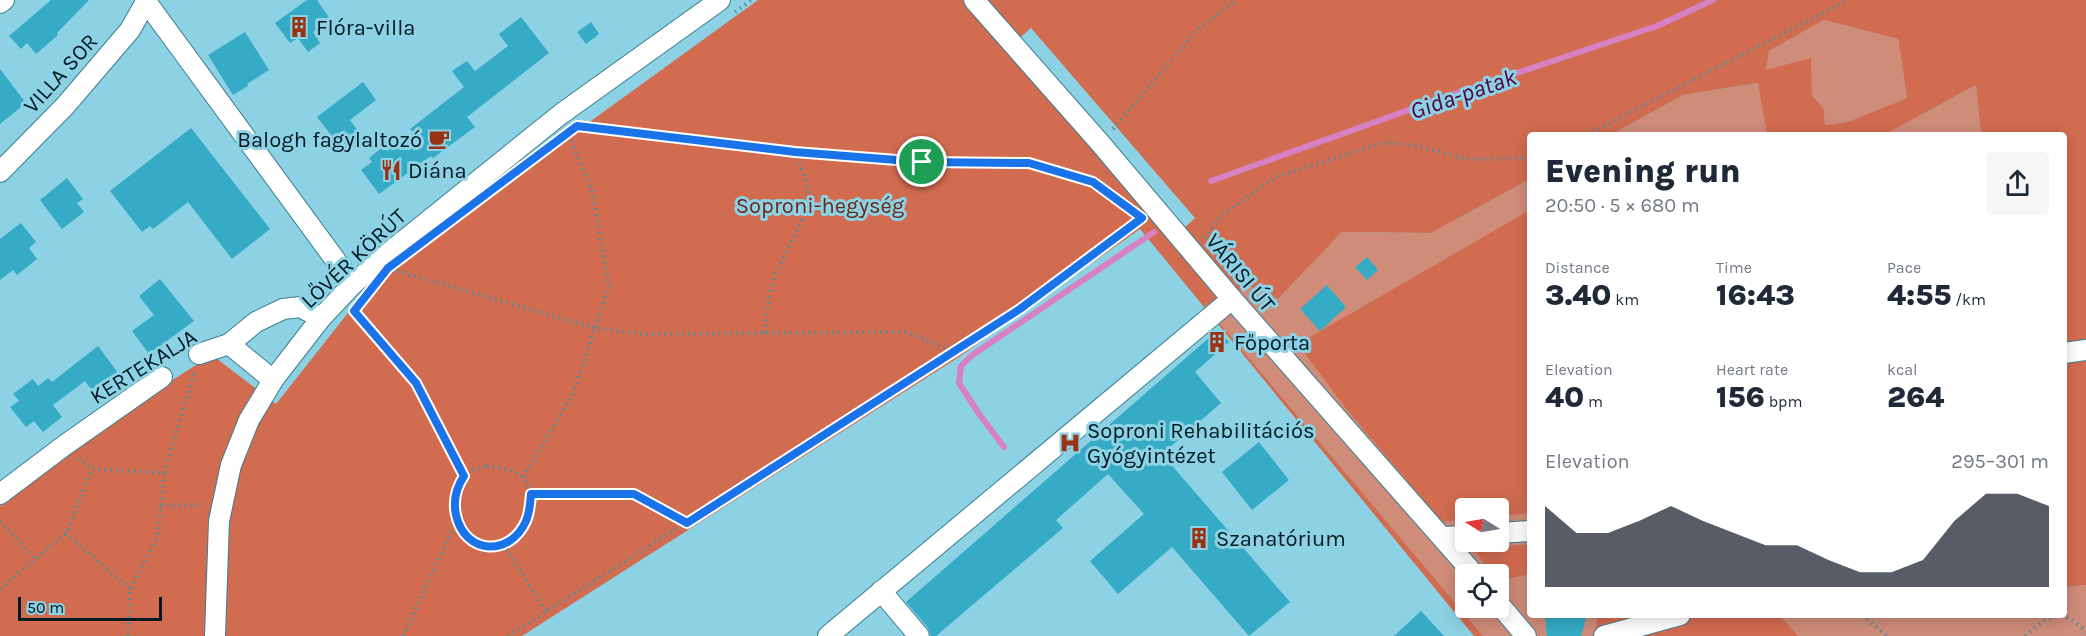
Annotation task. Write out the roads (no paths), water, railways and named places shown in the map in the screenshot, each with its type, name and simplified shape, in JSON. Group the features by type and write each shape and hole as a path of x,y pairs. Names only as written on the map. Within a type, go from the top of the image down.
{"street":[{"path":"0,3 4,0"},
{"path":"146,0 353,284"},
{"name":"VILLA SOR","path":"0,172 73,98 130,30 146,0"},
{"name":"VÁRISI ÚT","path":"974,0 1101,144 1232,299 1465,564"},
{"name":"LŐVÉR KÖRÚT","path":"215,636 219,521 231,465 249,420 273,380 321,318 353,284 392,249 569,124 725,8"},
{"path":"828,636 1232,299"},
{"name":"KERTEKALJA","path":"200,354 229,344 256,322 283,309 300,307 321,318"},
{"path":"229,344 273,380"},
{"path":"2067,353 2086,350"},
{"name":"KERTEKALJA","path":"0,494 162,377"},
{"path":"1509,532 1527,531"},
{"path":"1442,537 1455,536"},
{"path":"881,591 919,636"},
{"path":"1509,615 1526,636"},
{"path":"1507,618 1515,636"},
{"path":"1603,636 1614,618"},
{"path":"1603,636 1669,618"}],"waterway":[{"name":"Gida-patak","path":"1211,181 1442,98 1657,26 1713,0"},
{"name":"Gida-patak","path":"1004,447 959,383 961,366 971,356 1154,232"}],"place":[{"name":"Flóra-villa","path":"299,27"},
{"name":"Balogh fagylaltozó","path":"439,139"},
{"name":"Diána","path":"391,170"},
{"name":"Főporta","path":"1217,342"},
{"name":"Soproni Rehabilitációs Gyógyintézet","path":"1070,443"},
{"name":"Szanatórium","path":"1199,538"}],"park label":[{"name":"Soproni-hegység","path":"820,205"}]}
